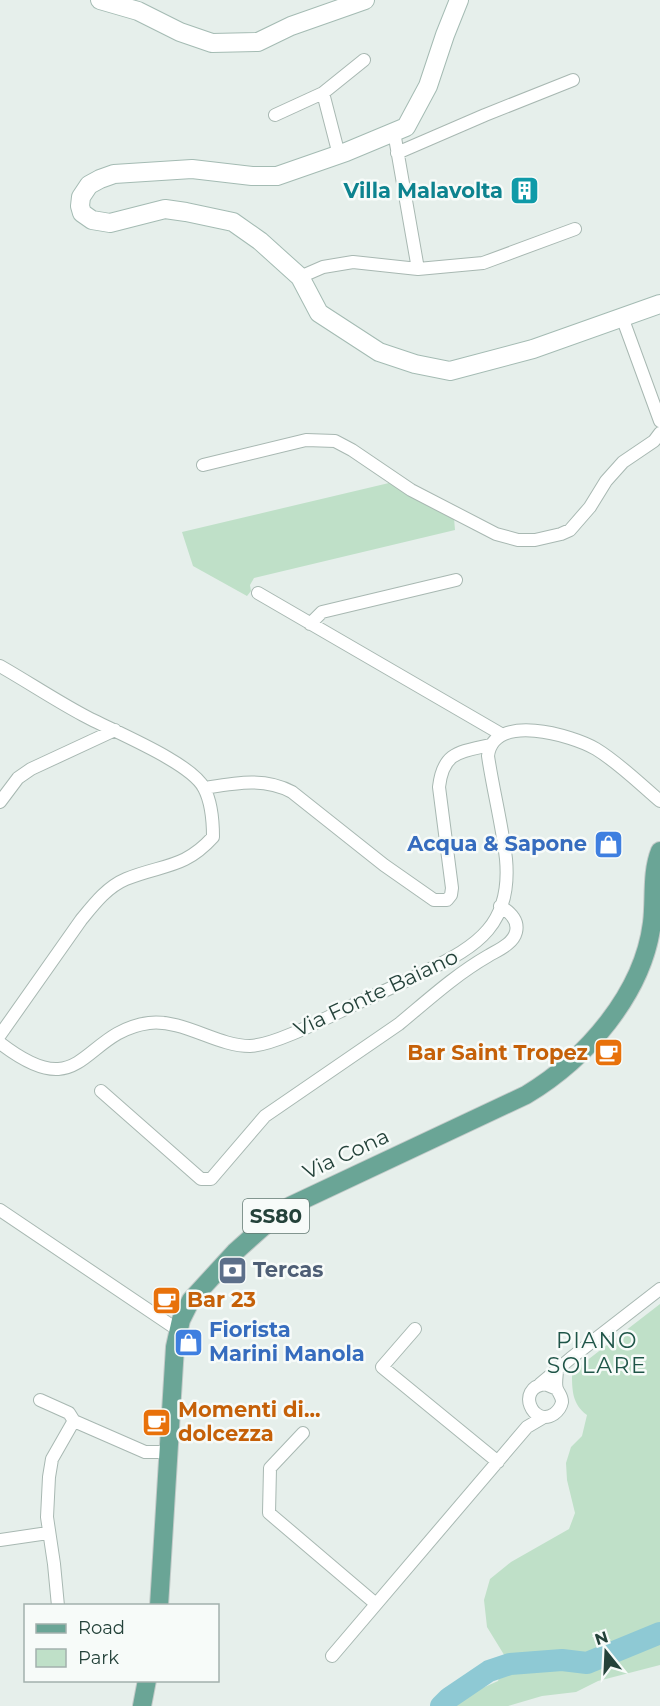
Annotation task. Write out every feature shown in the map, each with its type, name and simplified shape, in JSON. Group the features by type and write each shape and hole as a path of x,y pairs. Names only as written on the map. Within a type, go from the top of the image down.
{"main road":[{"path":"100,0 138,11 180,32 213,43 258,42 291,26 365,0"},
{"path":"459,0 428,86 406,127 339,155 277,176 252,176 192,169 114,174 89,186 81,196 82,213 92,220 110,223 165,209 233,222 260,241 300,277 319,313 379,352 415,364 450,371 533,349 660,304"},
{"name":"Via Cona","path":"630,987 648,948 660,851"},
{"name":"Via Cona","path":"159,1604 175,1347 178,1330 191,1300 235,1252 280,1212 330,1186 484,1116 543,1084 576,1057 599,1031 630,987 660,953"},
{"path":"142,1706 147,1682"}],"street":[{"path":"275,115 323,93 364,60"},
{"path":"397,153 573,80"},
{"path":"323,93 339,155"},
{"path":"394,132 418,269"},
{"path":"300,277 323,267 353,262 418,269 483,263 574,229"},
{"path":"622,317 660,422"},
{"path":"203,465 306,440 335,441 411,490 496,534 518,540 535,540 570,530 590,507 622,462 654,441 660,433"},
{"path":"310,624 322,612 456,580"},
{"path":"258,592 501,734"},
{"path":"0,666 83,716 115,730 182,767 205,788 213,817 213,837 200,851 187,860 125,880 96,902 0,1035"},
{"path":"0,802 18,778 31,769 115,730"},
{"path":"205,788 264,782 279,784 384,865 434,900 441,901 447,900 452,888 439,787 441,772 444,764 453,756 490,745 501,734 532,730 580,741 598,750 660,801"},
{"name":"Via Fonte Baiano","path":"0,1043 30,1064 60,1069 82,1061 124,1030 151,1023 184,1029 237,1045 263,1044 456,957 483,938 494,922 506,878 506,860 488,756 490,745"},
{"path":"101,1091 201,1179 211,1179 265,1116 399,1024 416,1007 463,971 508,944 516,930 516,923 509,912 500,906"},
{"path":"0,1210 178,1330"},
{"path":"538,1414 529,1401 529,1395 535,1387 660,1289"},
{"path":"415,1329 382,1367 498,1462"},
{"path":"557,1370 557,1389"},
{"path":"332,1656 538,1414 553,1414 560,1407 562,1398 557,1389 549,1384 540,1384"},
{"path":"40,1400 69,1413 74,1421 145,1452 169,1452"},
{"path":"58,1604 47,1517 51,1465 74,1421"},
{"path":"303,1433 270,1468 269,1513 376,1604"},
{"path":"0,1531 17,1538"},
{"path":"0,1540 48,1533"}],"green space":[{"path":"389,483 454,518 455,530 254,578 250,585 251,591 247,596 193,566 182,532"},
{"path":"660,1304 660,1665 598,1681 576,1692 542,1696 508,1706 456,1706 469,1694 498,1681 506,1658 487,1627 484,1600 490,1579 511,1562 569,1529 575,1513 567,1480 566,1463 571,1447 582,1436 587,1415 576,1401 572,1372"}],"waterway":[{"path":"441,1706 489,1671 510,1664 562,1660 587,1663 660,1633"}],"place":[{"name":"Villa Malavolta","path":"524,191"},
{"name":"Acqua & Sapone","path":"608,844"},
{"name":"Bar Saint Tropez","path":"609,1053"},
{"name":"Tercas","path":"232,1270"},
{"name":"Bar 23","path":"166,1300"},
{"name":"Fiorista Marini Manola","path":"188,1342"},
{"name":"Momenti di... dolcezza","path":"157,1422"}],"district":[{"name":"PIANO SOLARE","path":"597,1352"}]}
